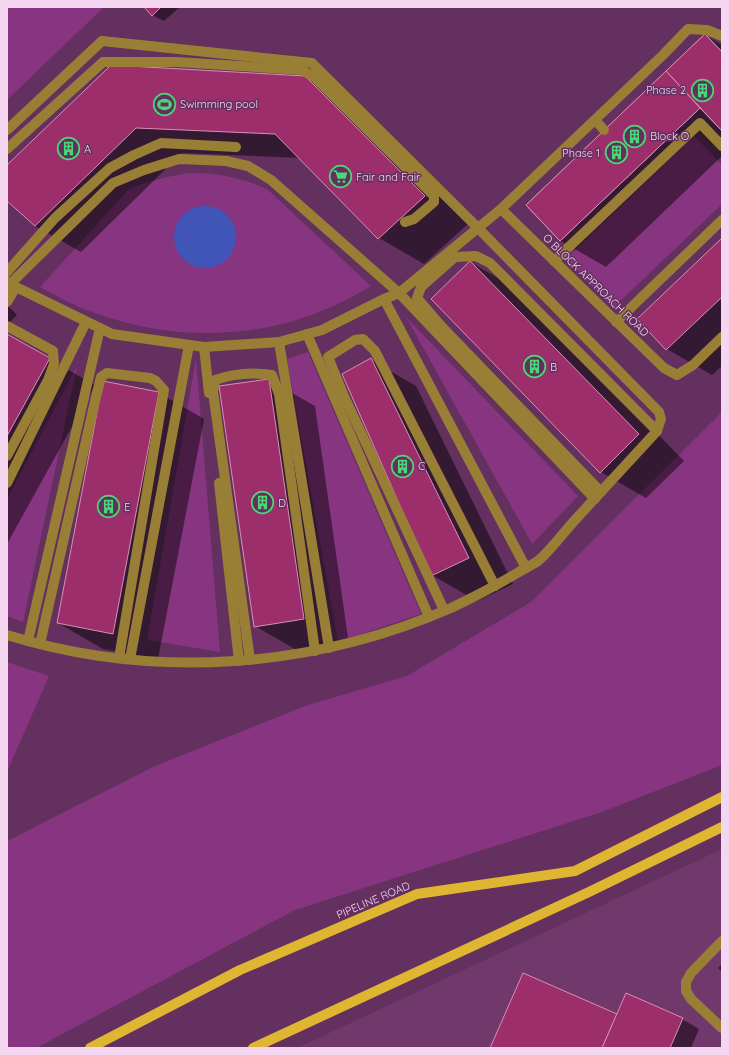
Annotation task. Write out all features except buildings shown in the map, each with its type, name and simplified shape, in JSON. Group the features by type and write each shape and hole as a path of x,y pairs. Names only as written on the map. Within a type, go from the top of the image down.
{"main road":[{"name":"PIPELINE ROAD","path":"90,1048 240,970 417,894 575,871 722,797"},
{"path":"253,1048 589,892 722,827"}],"street":[{"path":"10,284 112,334 204,347 279,342 322,330 399,293 501,209 688,29 707,30 722,36"},
{"path":"7,130 102,41 312,63 478,228 659,412 661,419 657,431 538,560 495,586 429,617 390,631 314,651 250,660 189,663 119,658 67,650 28,641 7,634"},
{"path":"7,149 103,62 177,62 301,70 313,76 434,196 434,202 414,219 405,222"},
{"path":"595,120 604,130"},
{"path":"554,261 700,123 722,146"},
{"path":"7,272 55,218 110,168 161,143 236,146"},
{"path":"7,302 10,284 113,183 144,170 179,159 226,161 248,166 271,180 399,293 598,495"},
{"name":"O BLOCK APPROACH ROAD","path":"501,209 664,368 677,375 693,365 722,337"},
{"path":"616,322 722,220"},
{"path":"598,495 442,327 417,298 421,286 455,257 476,256 490,263 657,431"},
{"path":"384,299 526,568"},
{"path":"7,483 86,322"},
{"path":"7,326 53,351 54,364 48,380 7,456"},
{"path":"28,641 100,328"},
{"path":"307,334 429,617"},
{"path":"444,610 346,401 328,357 355,340 363,339 375,351 495,586"},
{"path":"279,342 329,648"},
{"path":"130,659 189,345"},
{"path":"204,347 239,661"},
{"path":"40,644 94,401 101,377 106,372 150,378 156,381 164,390 119,658"},
{"path":"250,660 213,392 215,380 222,378 258,373 272,375 279,394 314,651"},
{"path":"722,941 691,973 686,982 686,991 691,999 722,1028"}],"shaded area":[{"path":"7,7 104,7 7,100"},
{"path":"694,136 722,165 722,204 613,308 566,259"},
{"path":"189,173 229,176 267,189 371,286 352,297 319,312 292,321 263,328 235,332 206,333 176,332 119,321 79,307 40,287 129,189 159,179"},
{"path":"406,317 578,496 532,544"},
{"path":"308,352 421,614 338,642 287,359"},
{"path":"196,359 220,652 147,640"},
{"path":"77,366 23,622 7,616 7,499"},
{"path":"722,412 722,765 602,812 295,910 36,1048 7,1048 7,841 155,766 308,705 407,676 531,602"},
{"path":"7,662 49,676 7,772"},
{"path":"722,849 722,1048 297,1048"}],"water":[{"path":"205,206 217,209 227,215 233,225 236,237 233,249 227,259 217,265 205,268 193,265 183,259 177,249 174,237 177,225 183,215 193,209"}],"place":[{"name":"Phase 2","path":"702,90"},
{"name":"Swimming pool","path":"164,104"},
{"name":"Block O","path":"635,136"},
{"name":"A","path":"69,149"},
{"name":"Phase 1","path":"616,153"},
{"name":"Fair and Fair","path":"341,177"},
{"name":"B","path":"535,367"},
{"name":"C","path":"403,466"},
{"name":"D","path":"262,503"},
{"name":"E","path":"108,507"}]}
